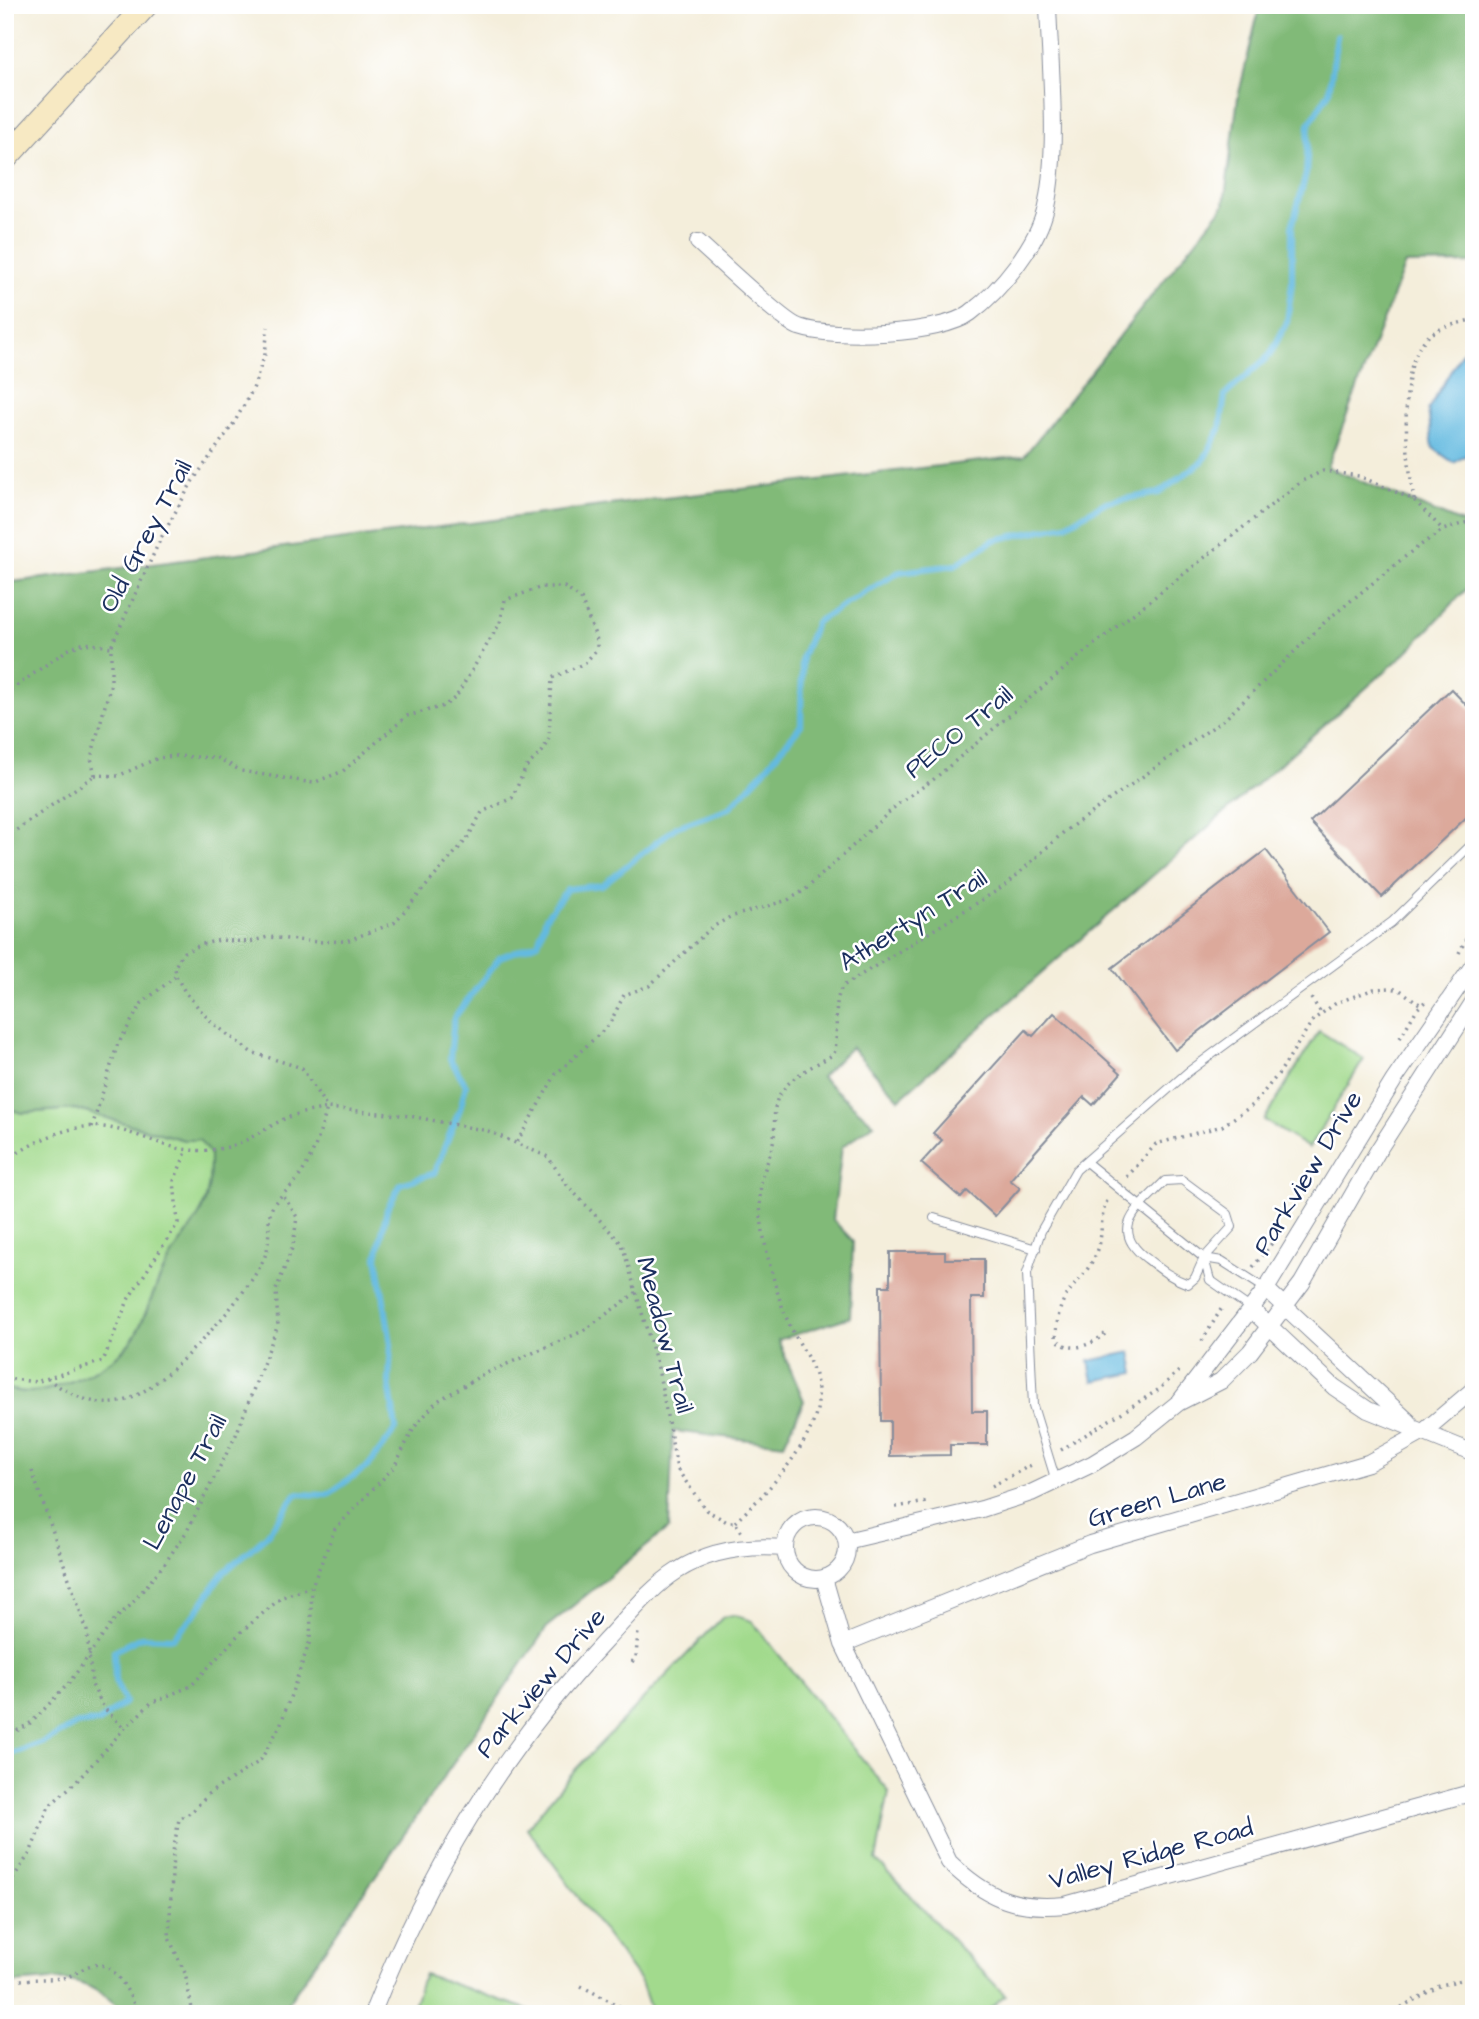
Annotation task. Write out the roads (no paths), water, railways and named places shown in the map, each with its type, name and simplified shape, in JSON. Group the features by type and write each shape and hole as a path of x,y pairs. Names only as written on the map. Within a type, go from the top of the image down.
{"main road":[{"path":"5,159 146,5"}],"street":[{"path":"698,242 797,327 841,333 906,333 969,314 1019,264 1046,208 1052,129 1048,5"},
{"name":"Parkview Drive","path":"1178,1403 1266,1289 1394,1080 1474,964"},
{"name":"Parkview Drive","path":"846,1541 982,1509 1056,1481 1092,1464 1136,1437 1178,1403 1221,1381 1250,1352 1324,1248 1414,1090 1474,1001"},
{"path":"1266,1289 1422,1433"},
{"path":"1250,1308 1334,1387 1367,1410 1474,1453"},
{"name":"Green Lane","path":"843,1644 1090,1544 1353,1468 1390,1452 1422,1433 1474,1389"},
{"path":"810,1517 830,1520 838,1526 846,1541 845,1558 840,1567 824,1578 800,1574 786,1557 785,1548 791,1529 810,1517"},
{"name":"Parkview Drive","path":"372,2014 415,1916 485,1790 528,1729 599,1648 659,1586 687,1566 744,1548 785,1548"},
{"name":"Valley Ridge Road","path":"824,1578 843,1644 949,1862 981,1890 1024,1905 1042,1907 1076,1902 1474,1792"}],"lane":[{"path":"1056,1481 1033,1406 1027,1273 1041,1231 1076,1170 1188,1072 1392,922 1474,842"},
{"path":"1086,1162 1139,1208 1204,1258 1222,1261 1266,1289"},
{"path":"1182,1180 1228,1214 1232,1227 1204,1258 1195,1278 1188,1283 1174,1279 1131,1247 1126,1232 1139,1208 1165,1181 1182,1180"},
{"path":"934,1218 1036,1249"},
{"path":"1204,1258 1210,1280 1250,1308"}],"water":[{"path":"1474,347 1474,450 1454,463 1433,448 1428,410 1462,352"},
{"path":"1131,1352 1135,1373 1093,1381 1089,1361"}],"waterway":[{"path":"5,1756 45,1742 77,1724 99,1722 125,1702 115,1681 114,1651 141,1637 173,1638 196,1613 222,1574 267,1535 296,1494 327,1495 368,1466 396,1429 389,1382 391,1344 377,1257 387,1209 401,1184 434,1173 460,1109 466,1085 450,1059 454,1018 500,957 538,943 546,917 567,889 602,885 676,827 729,808 801,725 802,657 816,622 899,572 955,565 994,540 1066,525 1106,502 1159,493 1203,461 1220,429 1225,395 1270,355 1287,322 1292,283 1292,227 1306,174 1309,124 1329,92 1337,36"}]}
